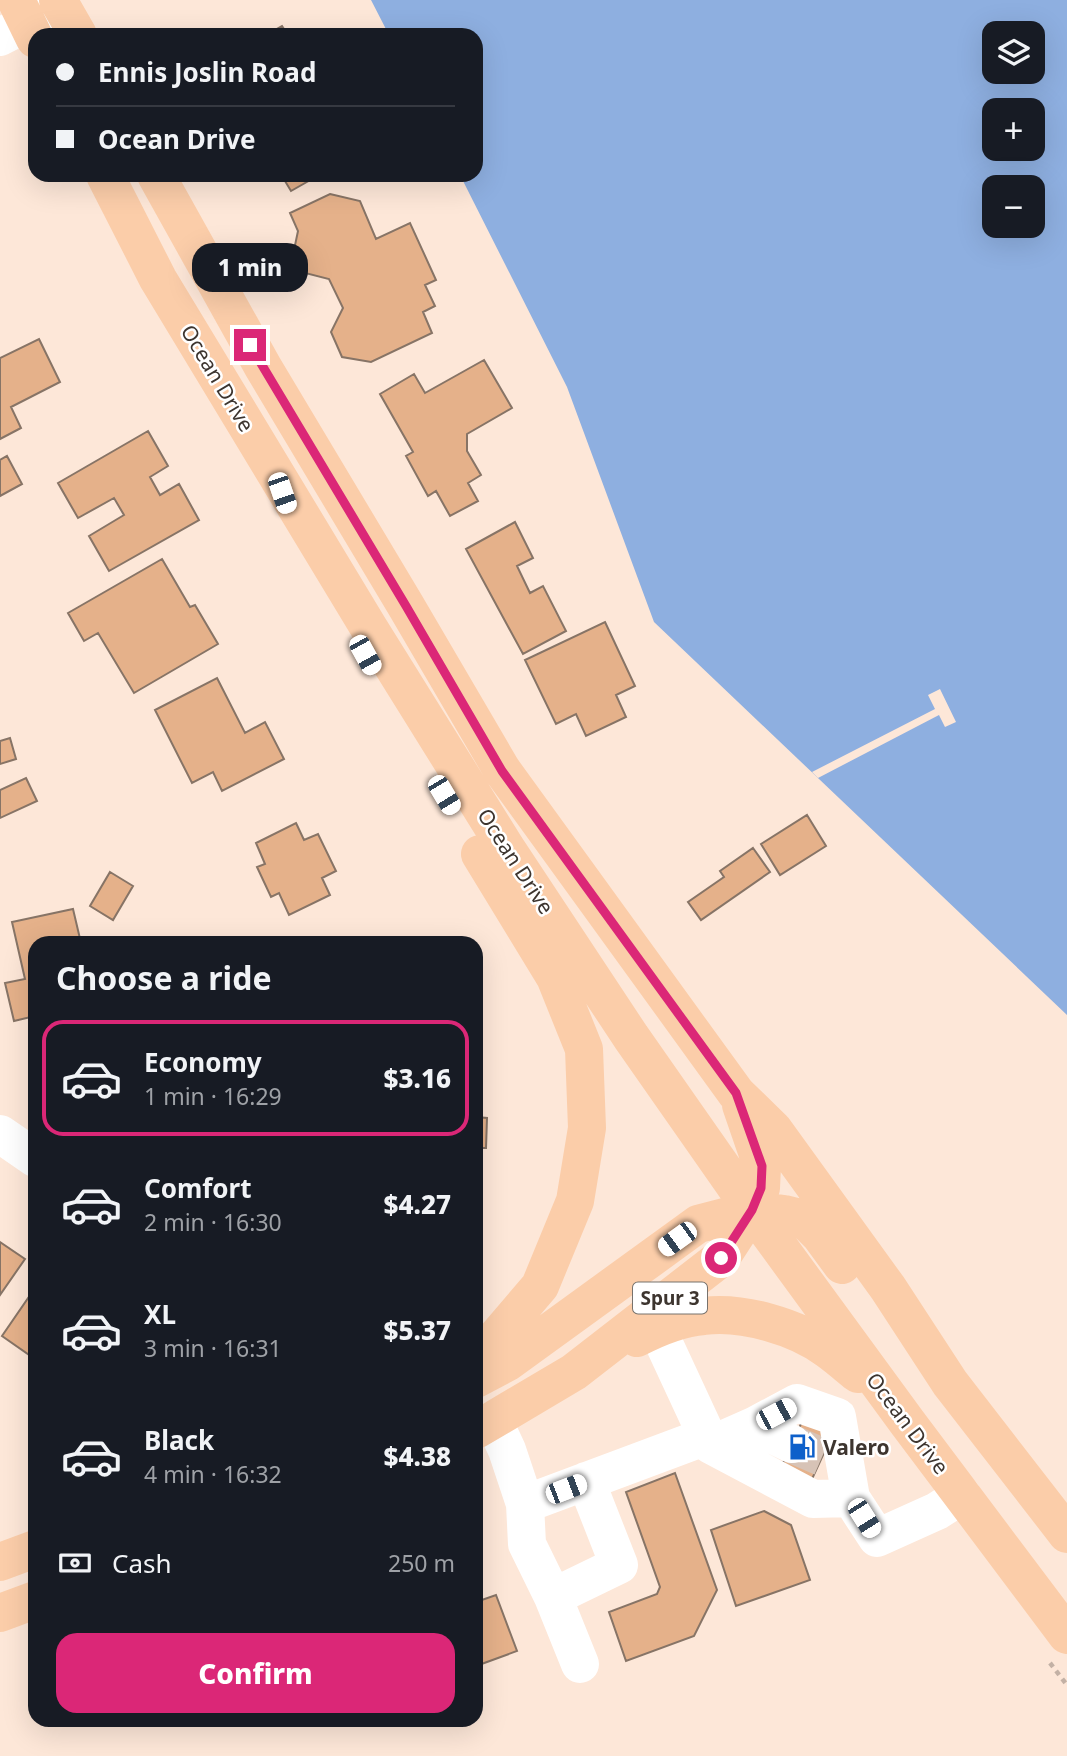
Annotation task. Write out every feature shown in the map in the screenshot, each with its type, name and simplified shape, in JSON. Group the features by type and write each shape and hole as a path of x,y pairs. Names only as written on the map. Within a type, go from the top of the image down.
{"main road":[{"name":"Ocean Drive","path":"109,182 158,279 506,848 631,1037 752,1210 1067,1634"},
{"name":"Ocean Drive","path":"160,182 262,367 502,771 736,1093 773,1129 888,1288 950,1383 1067,1534"},
{"path":"158,279 201,257"},
{"path":"225,390 262,367"},
{"path":"276,474 295,530 430,772 555,977 584,1049 587,1128 575,1201 540,1286 483,1353"},
{"path":"369,628 406,606"},
{"name":"Ocean Drive","path":"736,1093 762,1166 761,1188 752,1210"},
{"name":"Ocean Drive","path":"752,1210 804,1219 871,1302 950,1383"},
{"name":"Spur 3","path":"484,1425 574,1372 721,1258 752,1210"},
{"name":"Spur 3","path":"483,1375 508,1362 698,1224 752,1210"},
{"path":"574,1372 669,1323 706,1315 734,1316 792,1330 827,1349 859,1375 907,1422"},
{"path":"985,1526 1032,1490"},
{"path":"0,1562 28,1552"},
{"path":"0,1613 28,1603"}],"street":[{"path":"19,25 66,13"},
{"path":"0,1134 28,1153"},
{"path":"525,1504 586,1481 709,1440 754,1426 797,1403 837,1417 828,1466 813,1499 709,1440 658,1328"},
{"path":"484,1425 507,1450 525,1504 527,1544 553,1597 580,1664"},
{"path":"754,1426 828,1466 877,1538 937,1511 962,1495"},
{"path":"553,1597 619,1565 586,1481"}],"water":[{"path":"371,0 1067,0 1067,1015 654,622 567,387 464,182 483,182 483,28 385,28"}],"pier":[{"path":"940,689 956,722 945,727 939,715 818,778 812,772 935,709 928,695"}],"building":[{"path":"286,182 307,182 291,191"},
{"path":"330,194 360,201 376,239 410,223 436,280 425,285 435,306 423,312 432,333 371,362 342,357 331,332 343,308 329,279 305,273 294,250 298,231 290,213"},
{"path":"39,339 60,382 11,407 21,428 0,439 0,358"},
{"path":"484,360 512,408 467,434 467,451 481,475 468,483 478,501 450,516 436,491 428,496 406,456 413,452 380,394 414,374 425,393"},
{"path":"148,431 168,466 150,477 160,495 179,484 199,520 109,571 89,536 124,515 114,498 78,518 58,483"},
{"path":"7,456 22,484 0,496 0,460"},
{"path":"515,522 533,558 517,566 530,593 543,586 566,631 523,654 466,549"},
{"path":"162,559 190,607 195,605 218,644 134,693 98,633 84,641 68,613"},
{"path":"605,622 635,686 616,695 626,717 586,736 576,714 556,724 525,660"},
{"path":"217,678 245,733 265,722 284,759 222,791 213,772 192,783 155,710"},
{"path":"10,738 16,759 0,764 0,741"},
{"path":"26,778 37,801 0,818 0,790"},
{"path":"807,815 826,846 780,875 761,844"},
{"path":"296,823 304,840 318,834 336,871 322,878 330,895 289,915 279,893 271,897 257,867 265,864 256,843"},
{"path":"753,848 770,872 701,920 688,902 724,877 720,871"},
{"path":"110,872 133,886 113,920 90,906"},
{"path":"73,909 79,936 28,936 28,1018 14,1021 5,983 25,979 12,922"},
{"path":"483,1118 487,1118 486,1148 483,1148"},
{"path":"0,1242 25,1259 0,1295"},
{"path":"28,1298 28,1354 2,1336"},
{"path":"805,1415 835,1429 807,1490 777,1476"},
{"path":"675,1473 717,1590 694,1636 626,1661 609,1612 657,1594 660,1587 626,1492"},
{"path":"764,1511 791,1525 810,1580 736,1606 711,1530"},
{"path":"496,1595 517,1651 483,1663 483,1600"}],"tunnel":[{"path":"792,1444 822,1457"}],"place":[{"name":"Valero","path":"802,1447"}],"route":[{"path":"250,345 502,771 736,1093 762,1166 761,1188 752,1210 721,1258"}]}
